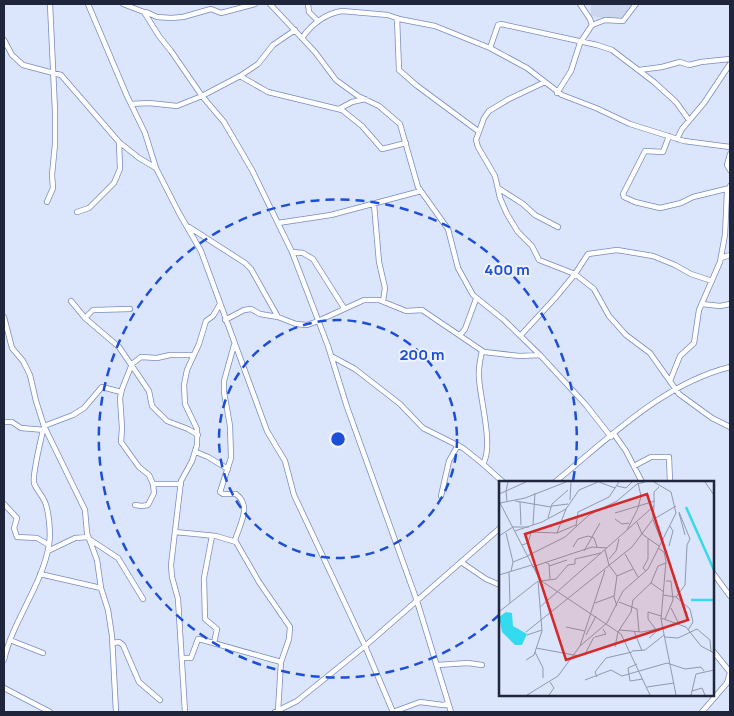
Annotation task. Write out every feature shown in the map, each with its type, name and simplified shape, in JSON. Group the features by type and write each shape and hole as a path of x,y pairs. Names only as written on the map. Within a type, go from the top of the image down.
{"street":[{"path":"47,202 54,184 52,175 55,136 50,4"},
{"path":"88,4 145,133 156,168 178,213 201,250 234,345 267,431 285,461 293,491 305,516 306,523 331,571 393,712 420,702 448,704"},
{"path":"123,4 142,8 157,17 171,18 211,10 222,14 254,4"},
{"path":"270,4 315,52 336,80 354,94 380,106 398,121 401,125 421,191 448,229 459,272 476,299 504,320 540,355 612,436 634,466 642,481"},
{"path":"308,4 309,12 318,21"},
{"path":"580,4 592,25"},
{"path":"557,93 571,71 581,42 592,25 608,20 623,21 636,4"},
{"path":"142,8 159,36 202,96 224,122 252,170 292,252 331,356 347,408 417,601 451,712"},
{"path":"302,38 318,21 342,11 388,15 435,26 490,48 521,64 557,93 630,124 677,139 730,147"},
{"path":"397,18 398,68 416,85 478,131"},
{"path":"490,48 498,25 501,24 604,46 639,70 676,102 689,120"},
{"path":"131,104 149,103 176,106 202,96 258,64 273,45 295,30"},
{"path":"4,40 12,55 23,65 62,75 119,142 139,158 156,168"},
{"path":"639,70 680,62 689,65 730,59"},
{"path":"677,139 730,64"},
{"path":"240,76 268,92 345,111 358,122 382,149 406,142"},
{"path":"545,82 508,99 489,111 478,131 476,140 478,147 495,176 500,198 507,214 518,232 532,246 539,260 575,274 594,290 609,316 626,335 650,353 679,394 712,418 730,427"},
{"path":"339,109 352,102 365,99"},
{"path":"669,136 663,152 645,150 624,197 635,202 660,208 681,204 694,197 730,188 721,258 702,304 697,320 694,343 680,356 670,381"},
{"path":"77,212 89,208 114,183 120,169 119,142"},
{"path":"730,154 727,165 730,170"},
{"path":"498,188 523,204 535,215 558,227"},
{"path":"278,223 332,215 421,191"},
{"path":"374,204 380,262 385,288 383,301"},
{"path":"187,226 245,263 251,269 278,317"},
{"path":"521,335 575,274 588,254 622,250 653,256 691,274 712,281"},
{"path":"292,252 302,253 313,259 344,308"},
{"path":"721,258 730,255"},
{"path":"460,335 465,329 476,299"},
{"path":"213,316 225,318 247,309 301,325 318,321 364,300 383,301 406,311 422,310 482,351 496,354 540,355"},
{"path":"71,302 85,318 119,347 149,391 152,406 167,421 198,435"},
{"path":"185,712 178,599 171,572 181,484 183,476 196,452 198,435 185,404 184,385 187,370 206,321 213,316 220,304"},
{"path":"702,304 717,306 730,304"},
{"path":"85,318 93,310 130,309"},
{"path":"4,317 12,348 27,367 39,414 45,429 83,505 89,538 97,560 101,588 108,610 113,643 116,712"},
{"path":"234,345 224,381 230,426 231,458 220,492 239,495 246,505 235,540 259,582 290,627 289,640 281,662 276,712"},
{"path":"482,351 479,380 484,410 487,456 483,464"},
{"path":"135,505 148,505 154,493 153,484 148,475 138,466 121,442 121,392 132,364 144,356 157,358 170,355 194,355"},
{"path":"331,356 356,369 400,404 423,428 458,445 502,481"},
{"path":"558,481 642,411 675,388 730,367"},
{"path":"4,422 12,422 21,428 45,429 73,416 84,408 102,387 121,392"},
{"path":"4,660 10,640 24,613 40,574 48,548 49,528 46,504 34,482 45,429"},
{"path":"441,496 449,461 458,445"},
{"path":"196,452 228,469"},
{"path":"634,466 651,457 669,457 670,481"},
{"path":"153,484 181,484"},
{"path":"4,504 17,518 14,528 17,537 37,538 48,548"},
{"path":"276,712 297,701 365,646 499,529"},
{"path":"175,532 212,536 236,542"},
{"path":"212,536 204,578 205,619 217,628 214,643"},
{"path":"48,548 75,538 89,538 118,558 144,600"},
{"path":"461,562 486,579 499,585"},
{"path":"40,574 101,588"},
{"path":"714,574 730,596"},
{"path":"182,658 191,658 198,639 281,662"},
{"path":"10,640 43,652"},
{"path":"113,643 119,642 122,644 140,682 160,700"},
{"path":"702,712 727,683 730,672 714,652"},
{"path":"437,665 468,663 482,665"},
{"path":"4,688 50,712"}],"shaded area":[{"path":"591,4 634,4 621,21 591,16"}]}
